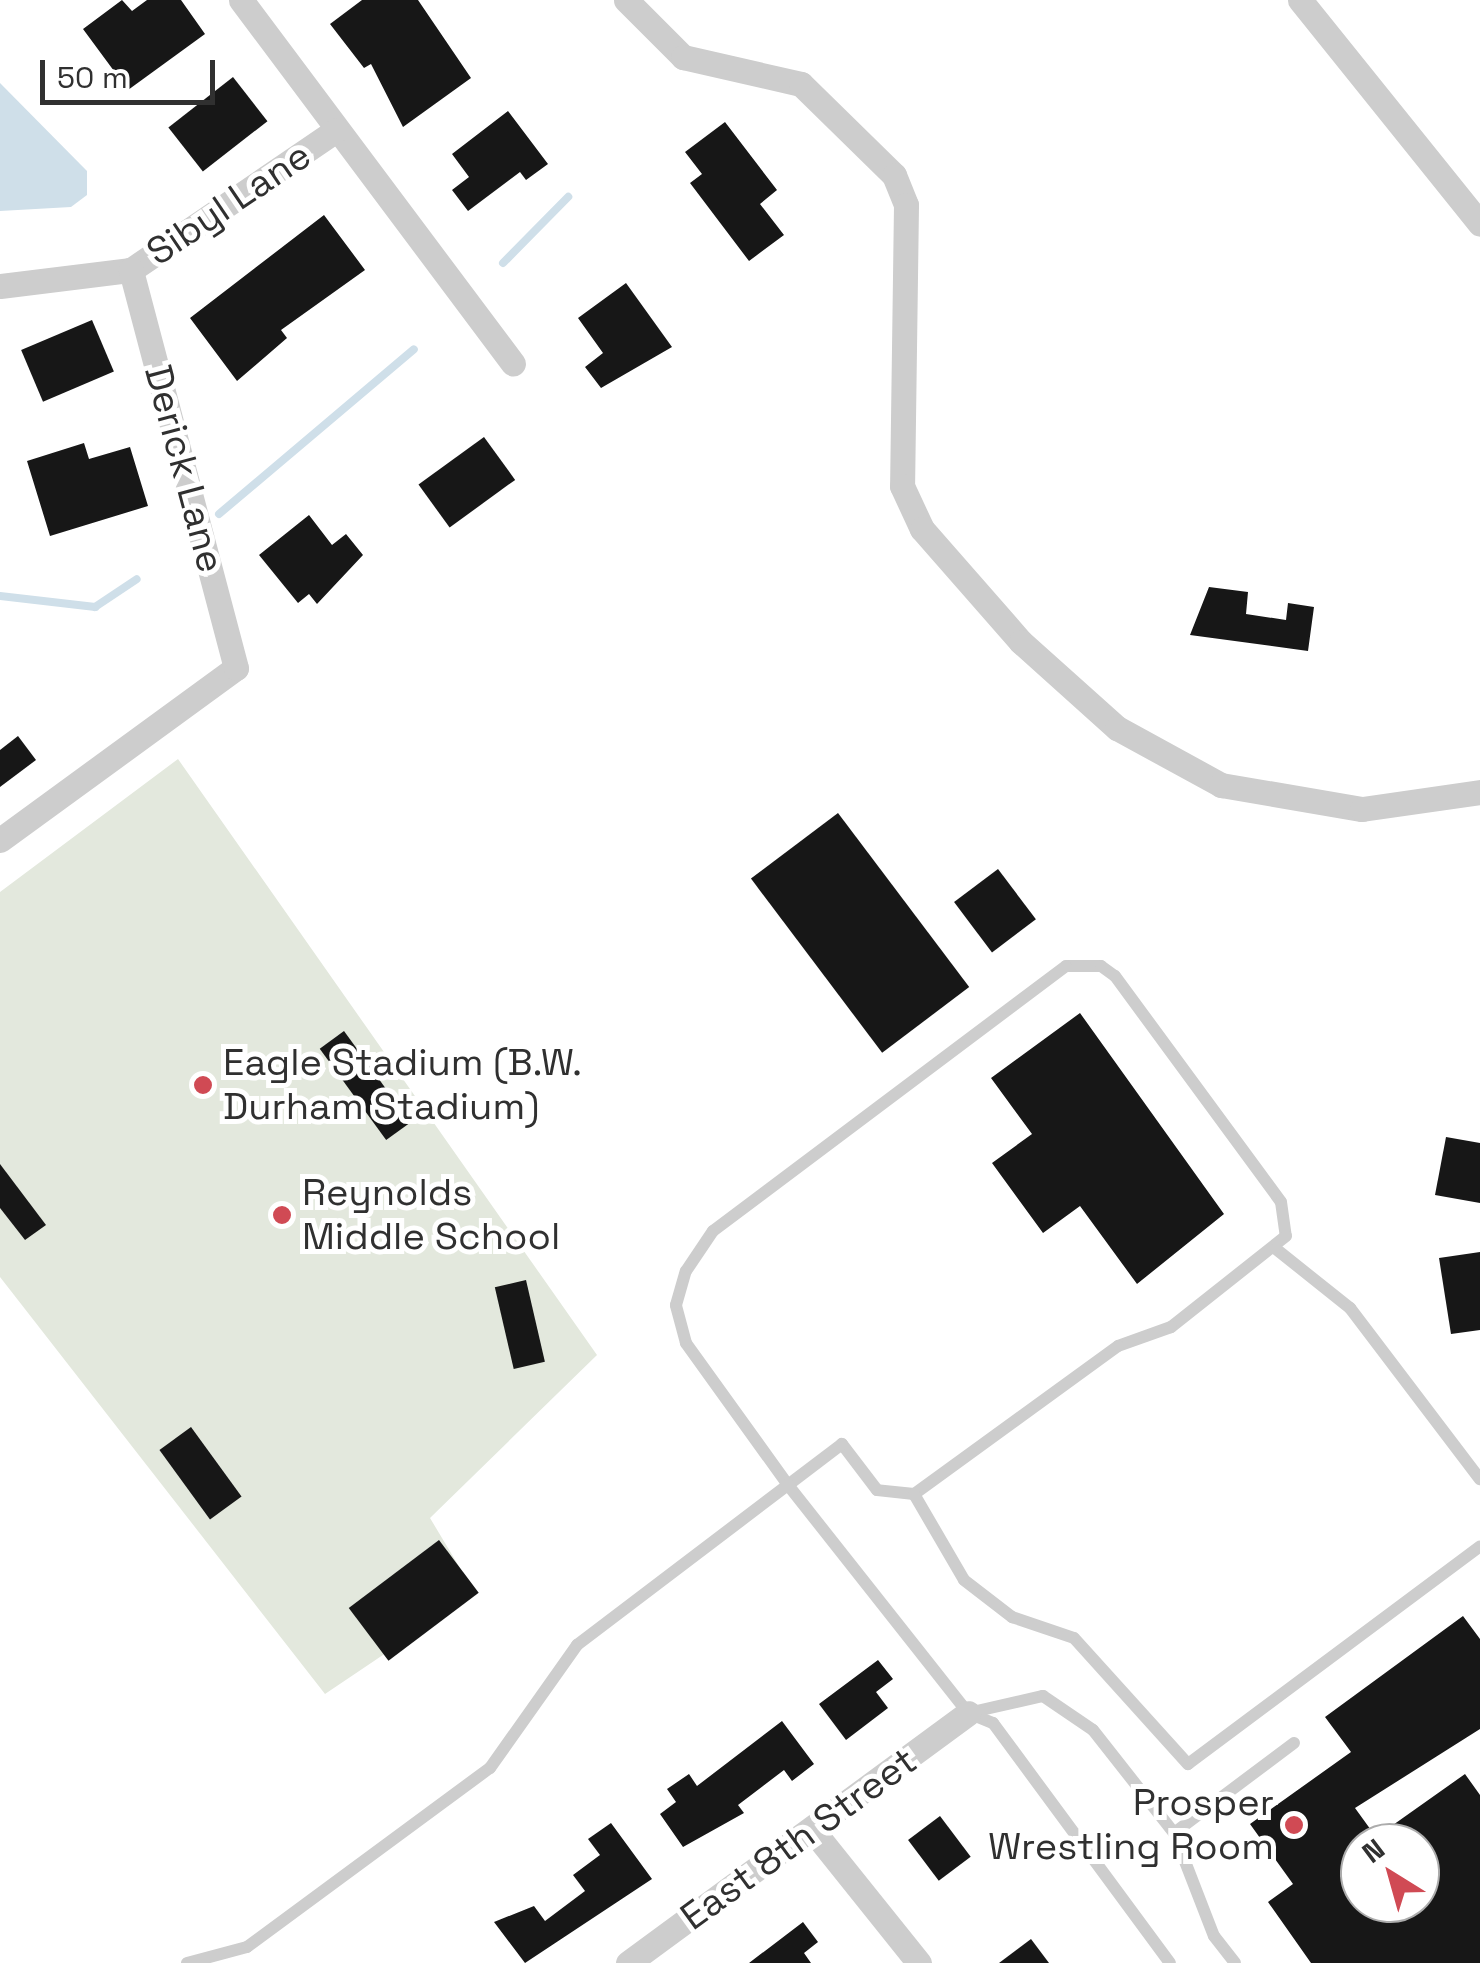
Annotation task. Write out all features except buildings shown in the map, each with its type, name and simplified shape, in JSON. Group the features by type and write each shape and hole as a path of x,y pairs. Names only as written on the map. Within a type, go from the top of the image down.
{"street":[{"path":"241,0 513,364"},
{"path":"626,0 683,56 801,84 894,175 906,206 902,486 922,529 1022,642 1148,750 1240,792 1362,809 1480,792"},
{"path":"1300,0 1480,224"},
{"name":"Sibyl Lane","path":"0,286 132,270 336,130"},
{"name":"Derick Lane","path":"0,840 236,668 132,270"},
{"name":"East 8th Street","path":"628,1963 814,1832 968,1713"},
{"path":"814,1832 919,1963"}],"lane":[{"path":"187,1963 247,1947 490,1768 578,1645 788,1485 842,1444 877,1490 914,1494 1118,1346 1172,1327 1276,1249 1288,1222 1281,1202 1122,985 1101,966 1066,966 713,1232 686,1271 676,1305 686,1343 788,1485 968,1713 993,1723 1170,1963"},
{"path":"1276,1249 1350,1308 1480,1480"},
{"path":"914,1494 964,1580 1012,1616 1074,1638 1188,1764 1480,1546"},
{"path":"968,1713 1043,1696 1093,1730 1174,1833 1214,1936 1235,1963"},
{"path":"1174,1833 1294,1742"}],"shaded area":[{"path":"0,83 87,171 87,195 71,207 0,211"},
{"name":"Eagle Stadium (B.W. Durham Stadium)","path":"178,759 597,1355 430,1518 475,1593 325,1694 0,1277 0,892"}],"waterway":[{"path":"503,263 568,197"},
{"path":"219,514 414,349"},
{"path":"0,596 95,607 137,579"}],"place":[{"name":"Eagle Stadium (B.W. Durham Stadium)","path":"203,1085"},
{"name":"Reynolds Middle School","path":"282,1215"},
{"name":"Prosper Wrestling Room","path":"1294,1825"}]}
